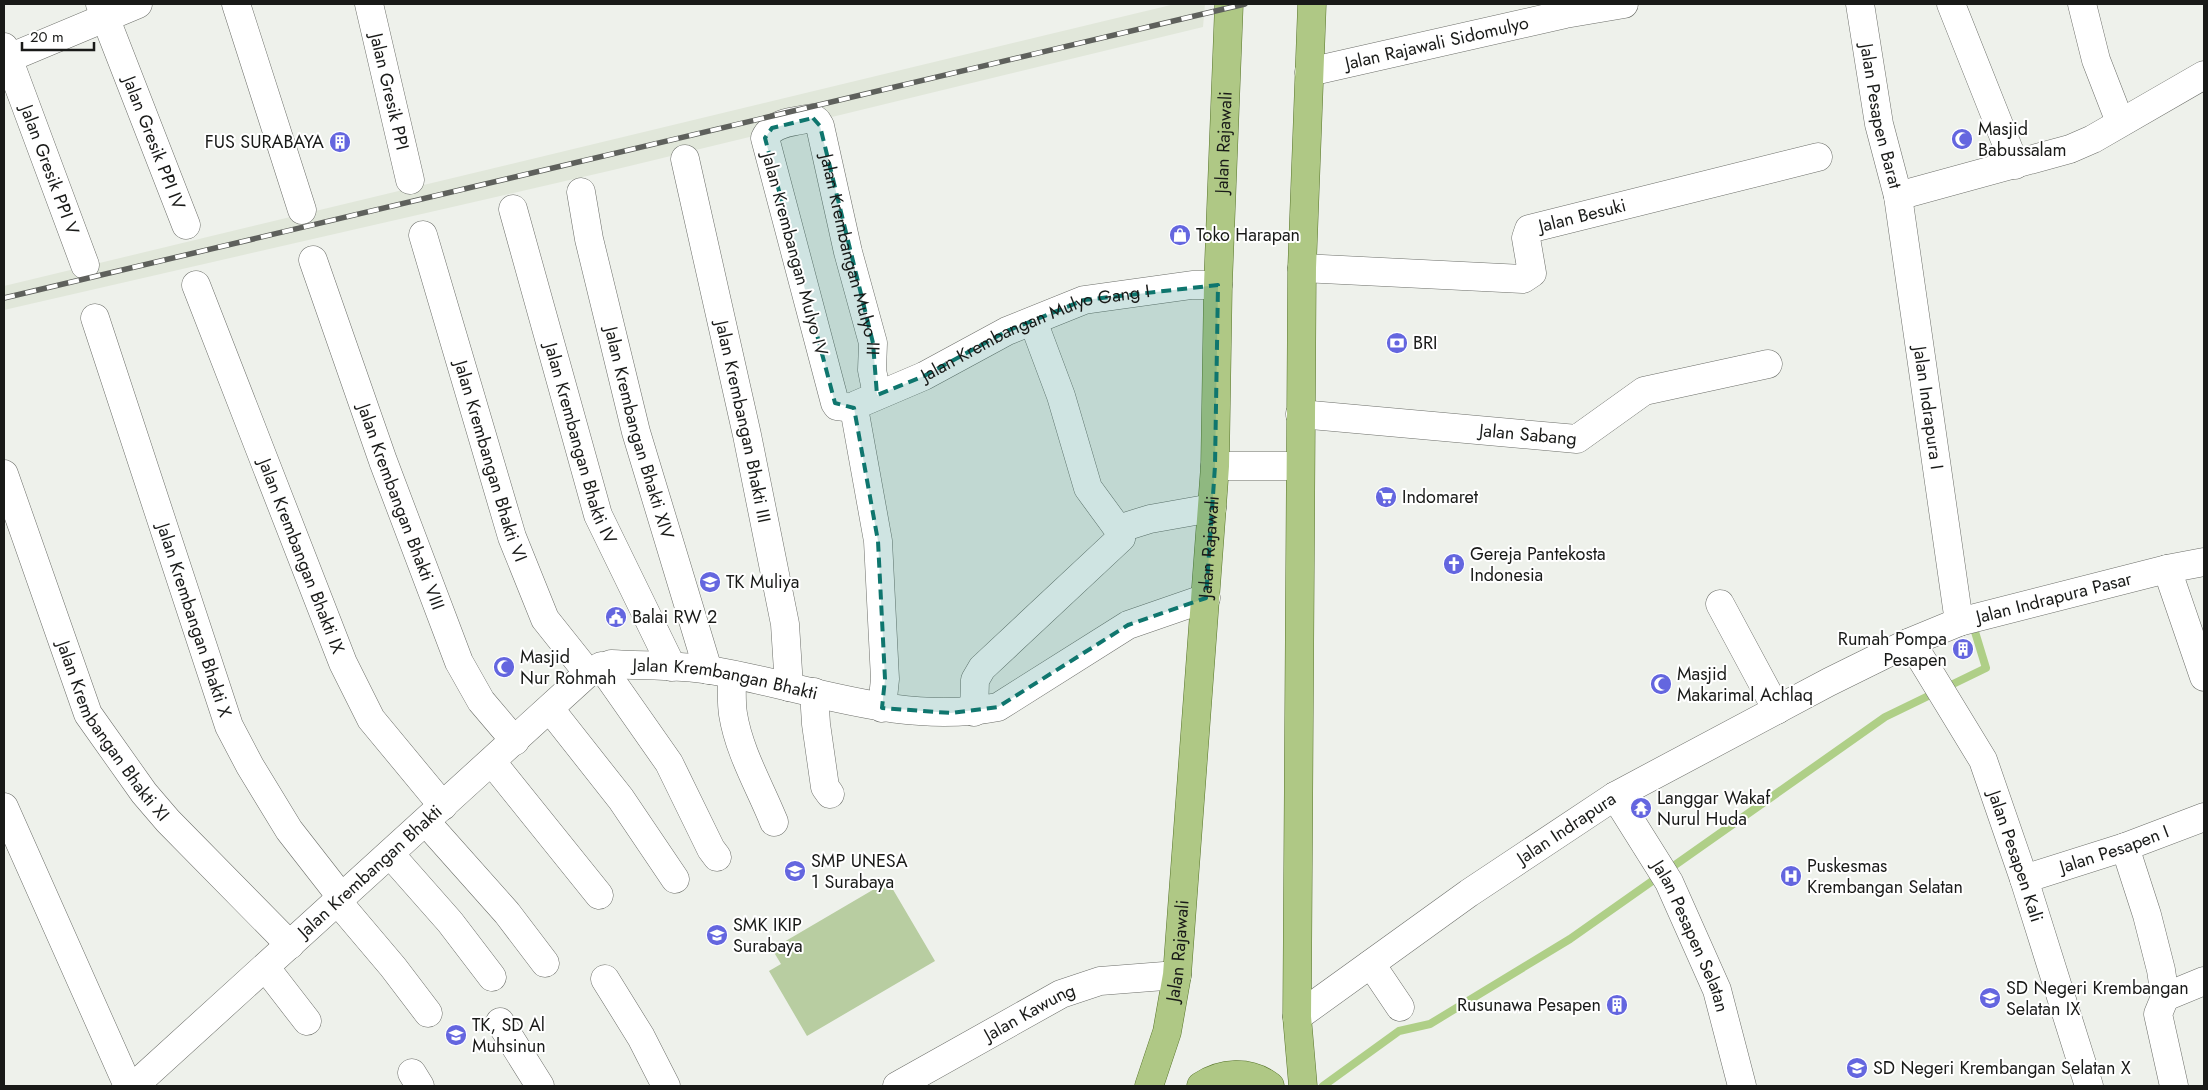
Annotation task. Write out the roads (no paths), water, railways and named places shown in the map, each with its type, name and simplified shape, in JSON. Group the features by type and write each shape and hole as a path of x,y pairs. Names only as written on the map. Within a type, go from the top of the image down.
{"main road":[{"name":"Jalan Rajawali","path":"1148,1086 1167,1032 1177,975 1206,598 1214,466 1218,285 1229,4"},
{"path":"1303,1086 1296,1017 1299,466 1302,268 1312,4"},
{"path":"1201,1086 1213,1079 1238,1074 1270,1086"}],"street":[{"path":"5,55 102,10 138,4"},
{"path":"236,4 302,210"},
{"name":"Jalan Gresik PPI","path":"369,4 410,180"},
{"name":"Jalan Rajawali Sidomulyo","path":"1309,72 1565,14 1624,4"},
{"name":"Jalan Pesapen Barat","path":"1860,4 1879,124 1898,196 2070,149 2093,139 2120,122 2168,97 2204,74"},
{"path":"1951,4 2015,165"},
{"path":"2082,4 2096,60 2120,122"},
{"name":"Jalan Gresik PPI IV","path":"102,10 186,225"},
{"name":"Jalan Gresik PPI V","path":"5,55 85,264"},
{"name":"Jalan Krembangan Mulyo IV","path":"813,118 772,128 765,138 835,403 837,406 863,402"},
{"name":"Jalan Krembangan Mulyo III","path":"813,118 820,126 848,252 873,343 872,370 863,402 878,541 885,679 882,708"},
{"name":"Jalan Besuki","path":"1302,268 1524,279 1532,273 1526,238 1529,229 1818,157"},
{"name":"Jalan Krembangan Bhakti III","path":"685,159 747,435 785,624 801,689 816,724 825,787 830,794"},
{"name":"Jalan Krembangan Bhakti XIV","path":"581,192 590,239 636,432 720,673 746,760 774,822"},
{"name":"Jalan Indrapura I","path":"1898,196 1971,618"},
{"name":"Jalan Krembangan Bhakti IV","path":"513,209 598,515 672,668"},
{"name":"Jalan Krembangan Bhakti VI","path":"423,235 512,537 545,619 595,669 669,764 711,849 717,857"},
{"name":"Jalan Krembangan Bhakti VIII","path":"314,260 383,461 459,662 480,701 515,741"},
{"name":"Jalan Krembangan Bhakti IX","path":"196,285 343,663 371,720 435,814 545,963"},
{"name":"Jalan Krembangan Mulyo Gang I","path":"863,402 924,376 1007,331 1084,300 1192,286 1218,285"},
{"name":"Jalan Krembangan Bhakti X","path":"94,318 229,726 250,766 289,830 340,900 428,1013"},
{"path":"974,712 975,680 982,668 1082,573 1121,540 1118,529 1088,488 1059,389 1033,320"},
{"name":"Jalan Sabang","path":"1300,414 1577,439 1644,391 1768,364"},
{"path":"1214,466 1299,466"},
{"name":"Jalan Krembangan Bhakti XI","path":"4,474 88,714 144,793 168,821 290,945"},
{"path":"1118,529 1150,519 1212,508"},
{"name":"Jalan Indrapura Pasar","path":"1914,649 1971,618 2167,569 2204,562"},
{"path":"2167,569 2204,677"},
{"name":"Jalan Krembangan Bhakti","path":"134,1086 595,669 611,664 720,673 882,708 951,713 974,712 998,707 1128,625 1206,598"},
{"path":"1720,604 1777,710"},
{"name":"Jalan Indrapura","path":"1296,1017 1469,894 1615,796 1777,710 1914,649"},
{"name":"Jalan Pesapen Kali","path":"1914,649 1949,702 1983,760 2024,879 2089,1086"},
{"path":"550,709 621,799 676,879"},
{"path":"492,762 600,895"},
{"name":"Jalan Pesapen Selatan","path":"1615,796 1669,882 1717,990 1742,1086"},
{"path":"4,806 128,1086"},
{"name":"Jalan Pesapen I","path":"2024,879 2125,846 2204,817"},
{"path":"2125,846 2147,915 2165,997 2158,1014 2174,1086"},
{"path":"390,854 450,922 492,978"},
{"path":"1372,964 1400,1007"},
{"path":"266,968 307,1021"},
{"name":"Jalan Kawung","path":"897,1086 1061,994 1100,981 1177,975"},
{"path":"605,979 641,1037 666,1086"},
{"path":"2165,997 2204,981"},
{"path":"500,1022 540,1086"}],"waterway":[{"path":"1323,1086 1399,1031 1430,1024 1570,939 1885,717 1986,668 1972,622"}],"railway":[{"path":"4,298 1245,4"}],"place":[{"name":"Masjid Babussalam","path":"1962,139"},
{"name":"FUS SURABAYA","path":"340,142"},
{"name":"Toko Harapan","path":"1180,235"},
{"name":"BRI","path":"1397,343"},
{"name":"Indomaret","path":"1386,497"},
{"name":"Gereja Pantekosta Indonesia","path":"1454,564"},
{"name":"TK Muliya","path":"710,582"},
{"name":"Balai RW 2","path":"616,617"},
{"name":"Rumah Pompa Pesapen","path":"1963,649"},
{"name":"Masjid Nur Rohmah","path":"504,667"},
{"name":"Masjid Makarimal Achlaq","path":"1661,684"},
{"name":"Langgar Wakaf Nurul Huda","path":"1641,808"},
{"name":"SMP UNESA 1 Surabaya","path":"795,871"},
{"name":"Puskesmas Krembangan Selatan","path":"1791,876"},
{"name":"SMK IKIP Surabaya","path":"717,935"},
{"name":"SD Negeri Krembangan Selatan IX","path":"1990,998"},
{"name":"Rusunawa Pesapen","path":"1617,1005"},
{"name":"TK, SD Al Muhsinun","path":"456,1035"},
{"name":"SD Negeri Krembangan Selatan X","path":"1857,1068"}]}
